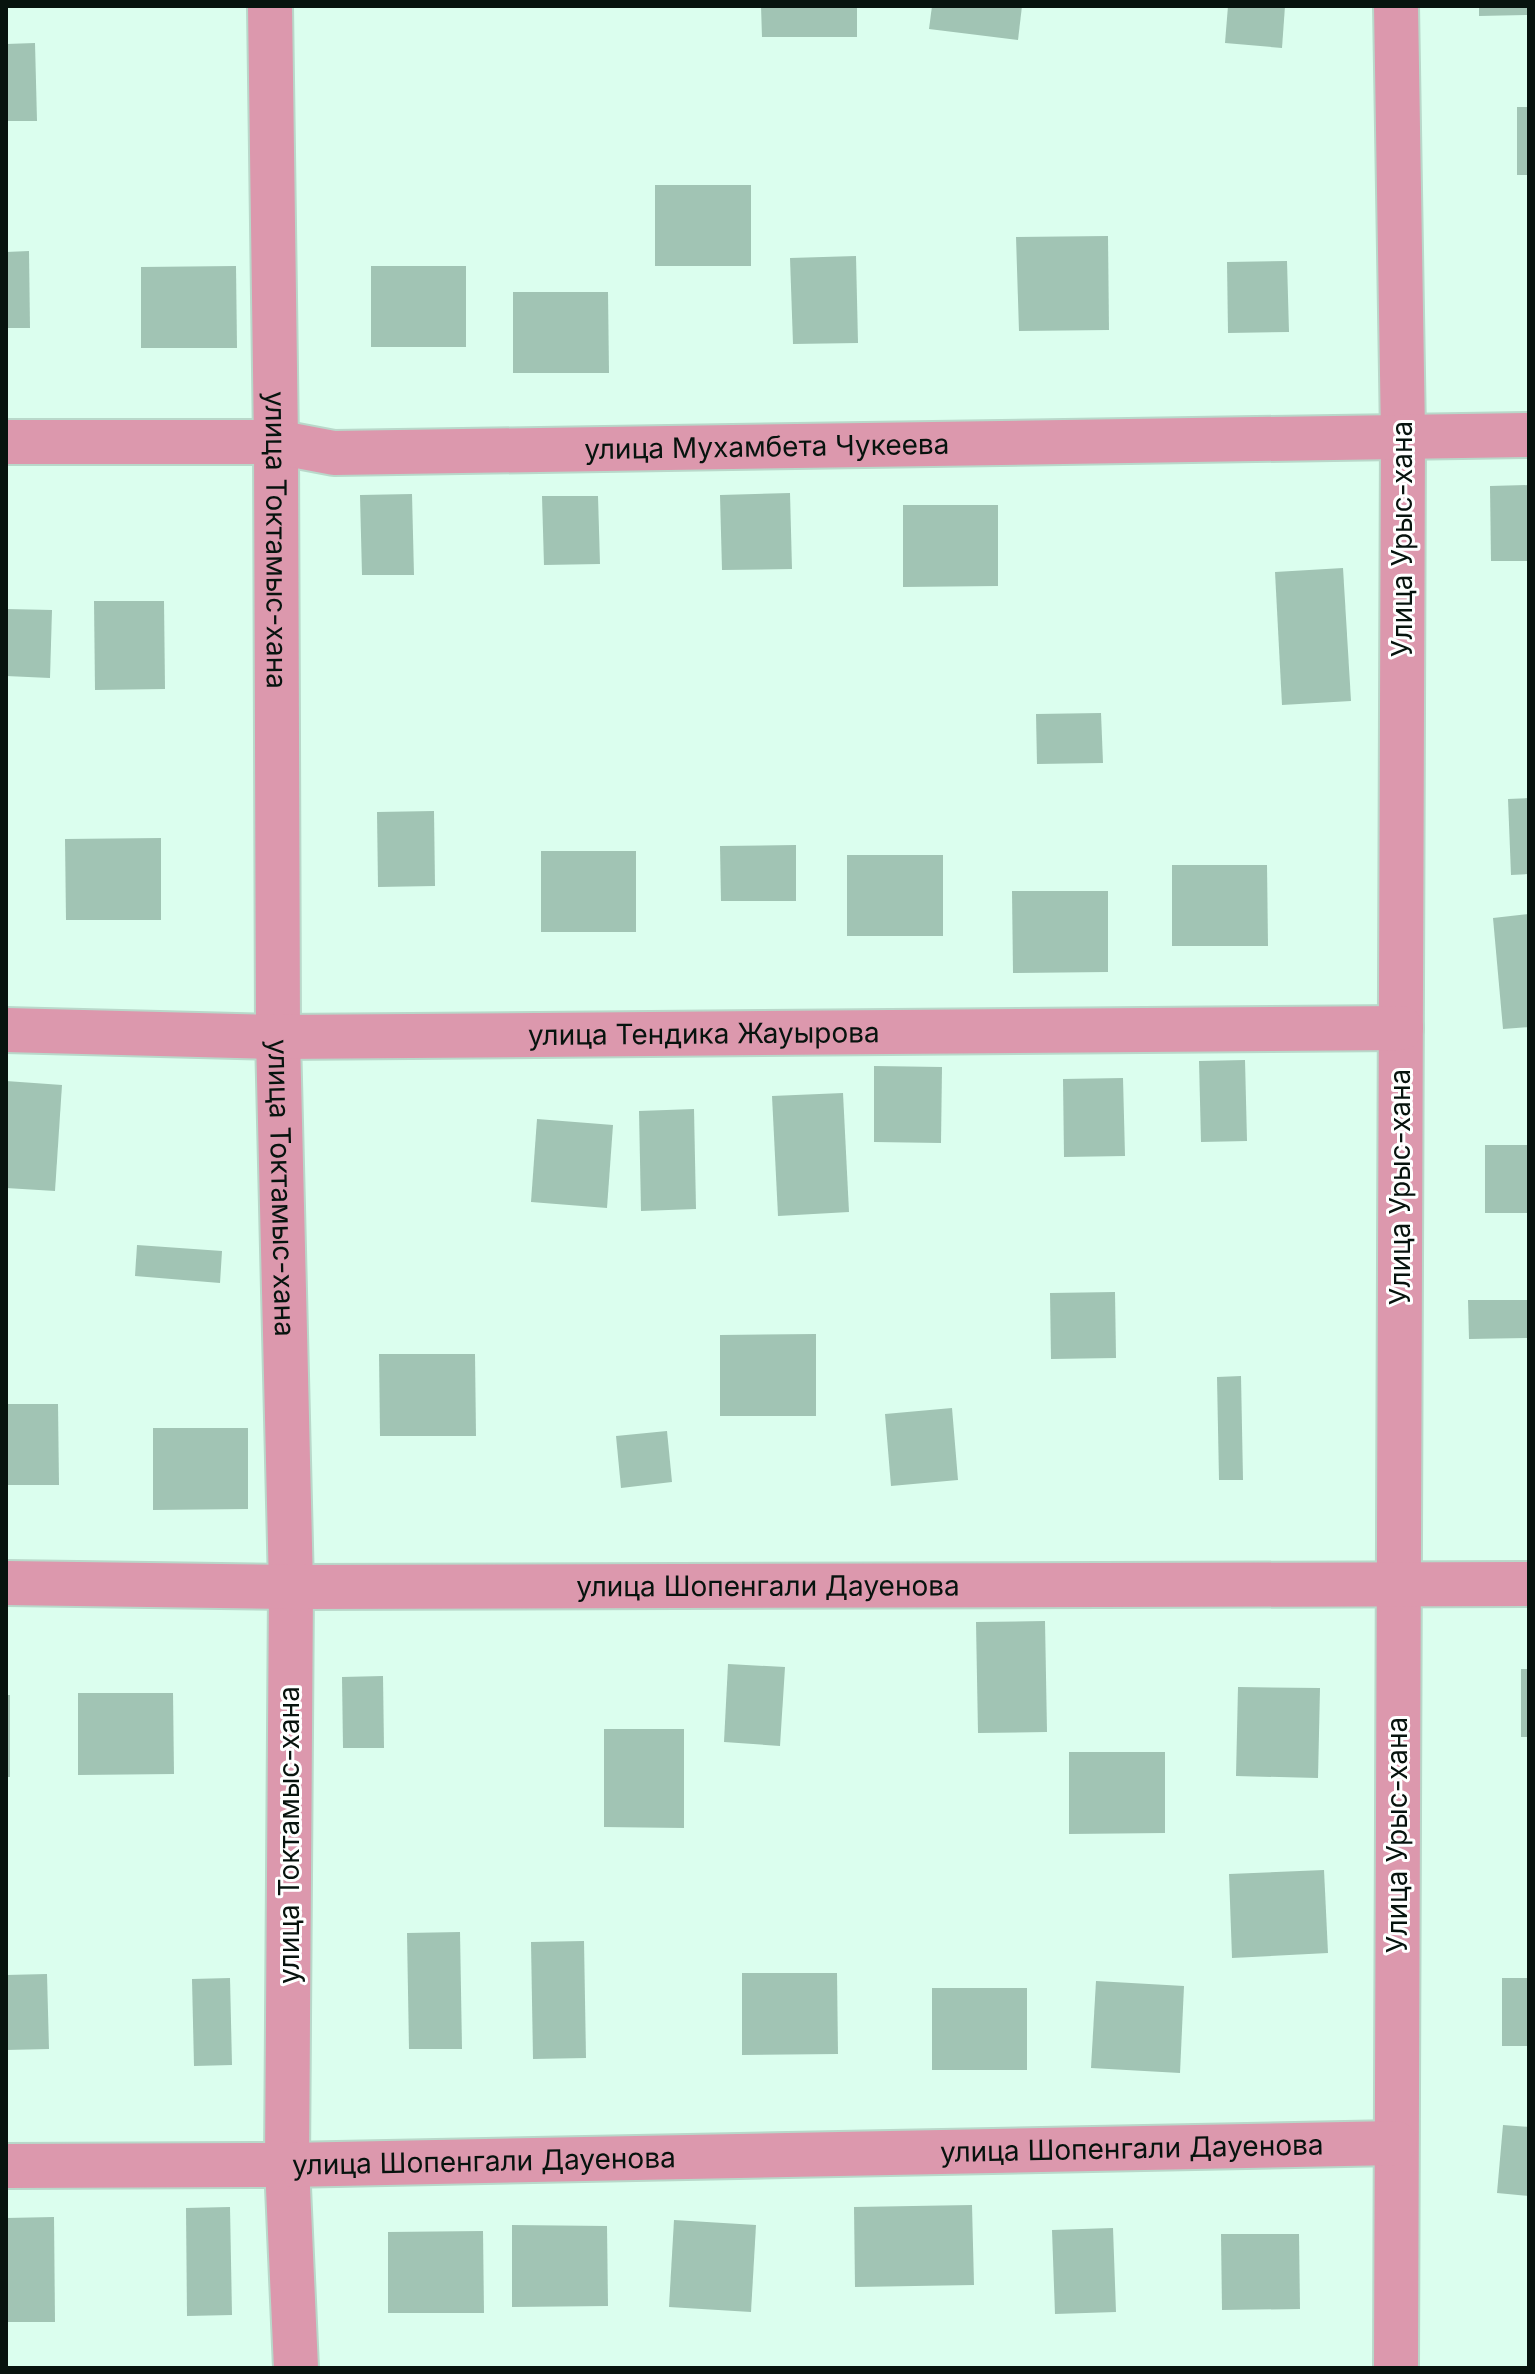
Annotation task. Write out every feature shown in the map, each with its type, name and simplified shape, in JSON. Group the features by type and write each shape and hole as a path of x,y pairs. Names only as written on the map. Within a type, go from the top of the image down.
{"street":[{"name":"улица Токтамыс-хана","path":"270,6 276,442 278,1037 291,1587 287,2165 296,2368"},
{"name":"Улица Урыс-хана","path":"1396,6 1403,434 1396,2368"},
{"name":"улица Мухамбета Чукеева","path":"6,442 276,442 334,453 1403,434 1529,435"},
{"name":"улица Тендика Жауырова","path":"6,1030 278,1037 1401,1028"},
{"name":"улица Шопенгали Дауенова","path":"6,1583 291,1587 1529,1584"},
{"name":"улица Шопенгали Дауенова","path":"6,2166 287,2165 1395,2143"}],"building":[{"path":"761,6 857,6 857,37 762,37"},
{"path":"932,6 1022,6 1018,40 929,29"},
{"path":"1228,6 1285,6 1282,48 1225,43"},
{"path":"1479,6 1529,6 1529,15 1479,16"},
{"path":"35,43 37,121 6,121 6,44"},
{"path":"1517,107 1529,107 1529,175 1517,175"},
{"path":"655,185 751,185 751,266 655,266"},
{"path":"1108,236 1109,330 1019,331 1016,237"},
{"path":"29,251 30,328 6,328 6,252"},
{"path":"856,256 858,343 793,344 790,258"},
{"path":"1287,261 1289,332 1228,333 1227,262"},
{"path":"236,266 237,348 141,348 141,267"},
{"path":"371,266 466,266 466,347 371,347"},
{"path":"513,292 608,292 609,373 513,373"},
{"path":"1529,485 1529,561 1491,561 1490,486"},
{"path":"790,493 792,569 722,570 720,495"},
{"path":"412,494 414,575 362,575 360,495"},
{"path":"542,496 598,496 600,564 544,565"},
{"path":"903,505 998,505 998,586 903,587"},
{"path":"1343,568 1351,701 1282,705 1275,572"},
{"path":"94,601 164,601 165,689 95,690"},
{"path":"6,609 52,610 50,678 6,676"},
{"path":"1101,713 1103,763 1037,764 1036,714"},
{"path":"1529,798 1529,874 1511,875 1508,799"},
{"path":"434,811 435,886 378,887 377,812"},
{"path":"161,838 161,920 66,920 65,839"},
{"path":"796,845 796,901 721,901 720,846"},
{"path":"541,851 636,851 636,932 541,932"},
{"path":"847,855 943,855 943,936 847,936"},
{"path":"1172,865 1267,865 1268,946 1172,946"},
{"path":"1012,891 1108,891 1108,972 1013,973"},
{"path":"1529,914 1529,1027 1503,1029 1493,918"},
{"path":"1245,1060 1247,1141 1201,1142 1199,1061"},
{"path":"874,1066 942,1067 941,1143 874,1142"},
{"path":"1123,1078 1125,1156 1064,1157 1063,1079"},
{"path":"6,1081 62,1085 55,1191 6,1188"},
{"path":"843,1093 849,1212 778,1216 772,1096"},
{"path":"694,1109 696,1209 641,1211 639,1111"},
{"path":"537,1119 613,1125 607,1208 531,1202"},
{"path":"1485,1145 1529,1145 1529,1213 1485,1213"},
{"path":"137,1245 222,1251 220,1283 135,1276"},
{"path":"1115,1292 1116,1358 1051,1359 1050,1293"},
{"path":"1468,1300 1529,1300 1529,1338 1469,1339"},
{"path":"816,1334 816,1416 720,1416 720,1335"},
{"path":"379,1354 475,1354 476,1436 380,1436"},
{"path":"1241,1376 1243,1480 1219,1480 1217,1377"},
{"path":"6,1404 58,1404 59,1485 6,1485"},
{"path":"952,1408 958,1480 891,1486 885,1414"},
{"path":"153,1428 248,1428 248,1509 153,1510"},
{"path":"667,1431 672,1482 621,1488 616,1436"},
{"path":"1045,1621 1047,1732 978,1733 976,1622"},
{"path":"728,1664 785,1667 780,1746 724,1742"},
{"path":"1521,1669 1529,1669 1529,1737 1521,1737"},
{"path":"383,1676 384,1748 343,1748 342,1677"},
{"path":"1238,1687 1320,1688 1318,1778 1236,1776"},
{"path":"78,1693 173,1693 174,1774 78,1775"},
{"path":"6,1695 10,1695 10,1777 6,1777"},
{"path":"604,1729 684,1729 684,1828 604,1827"},
{"path":"1069,1752 1165,1752 1165,1833 1069,1834"},
{"path":"1324,1870 1328,1953 1232,1958 1229,1874"},
{"path":"460,1932 462,2049 409,2049 407,1933"},
{"path":"584,1941 586,2058 533,2059 531,1942"},
{"path":"742,1973 837,1973 838,2054 742,2055"},
{"path":"47,1974 49,2049 6,2050 6,1975"},
{"path":"230,1978 232,2065 194,2066 192,1979"},
{"path":"1502,1978 1529,1978 1529,2046 1502,2046"},
{"path":"1096,1981 1184,1986 1180,2073 1091,2068"},
{"path":"932,1988 1027,1988 1027,2070 932,2070"},
{"path":"1503,2125 1529,2127 1529,2196 1497,2193"},
{"path":"972,2205 974,2285 855,2287 854,2207"},
{"path":"230,2207 232,2315 187,2316 186,2208"},
{"path":"54,2217 55,2322 6,2322 6,2218"},
{"path":"674,2220 756,2225 751,2312 669,2307"},
{"path":"512,2225 607,2226 608,2306 512,2307"},
{"path":"1113,2228 1116,2312 1055,2314 1052,2230"},
{"path":"483,2231 484,2313 388,2313 388,2232"},
{"path":"1221,2234 1299,2234 1300,2309 1222,2310"}]}
